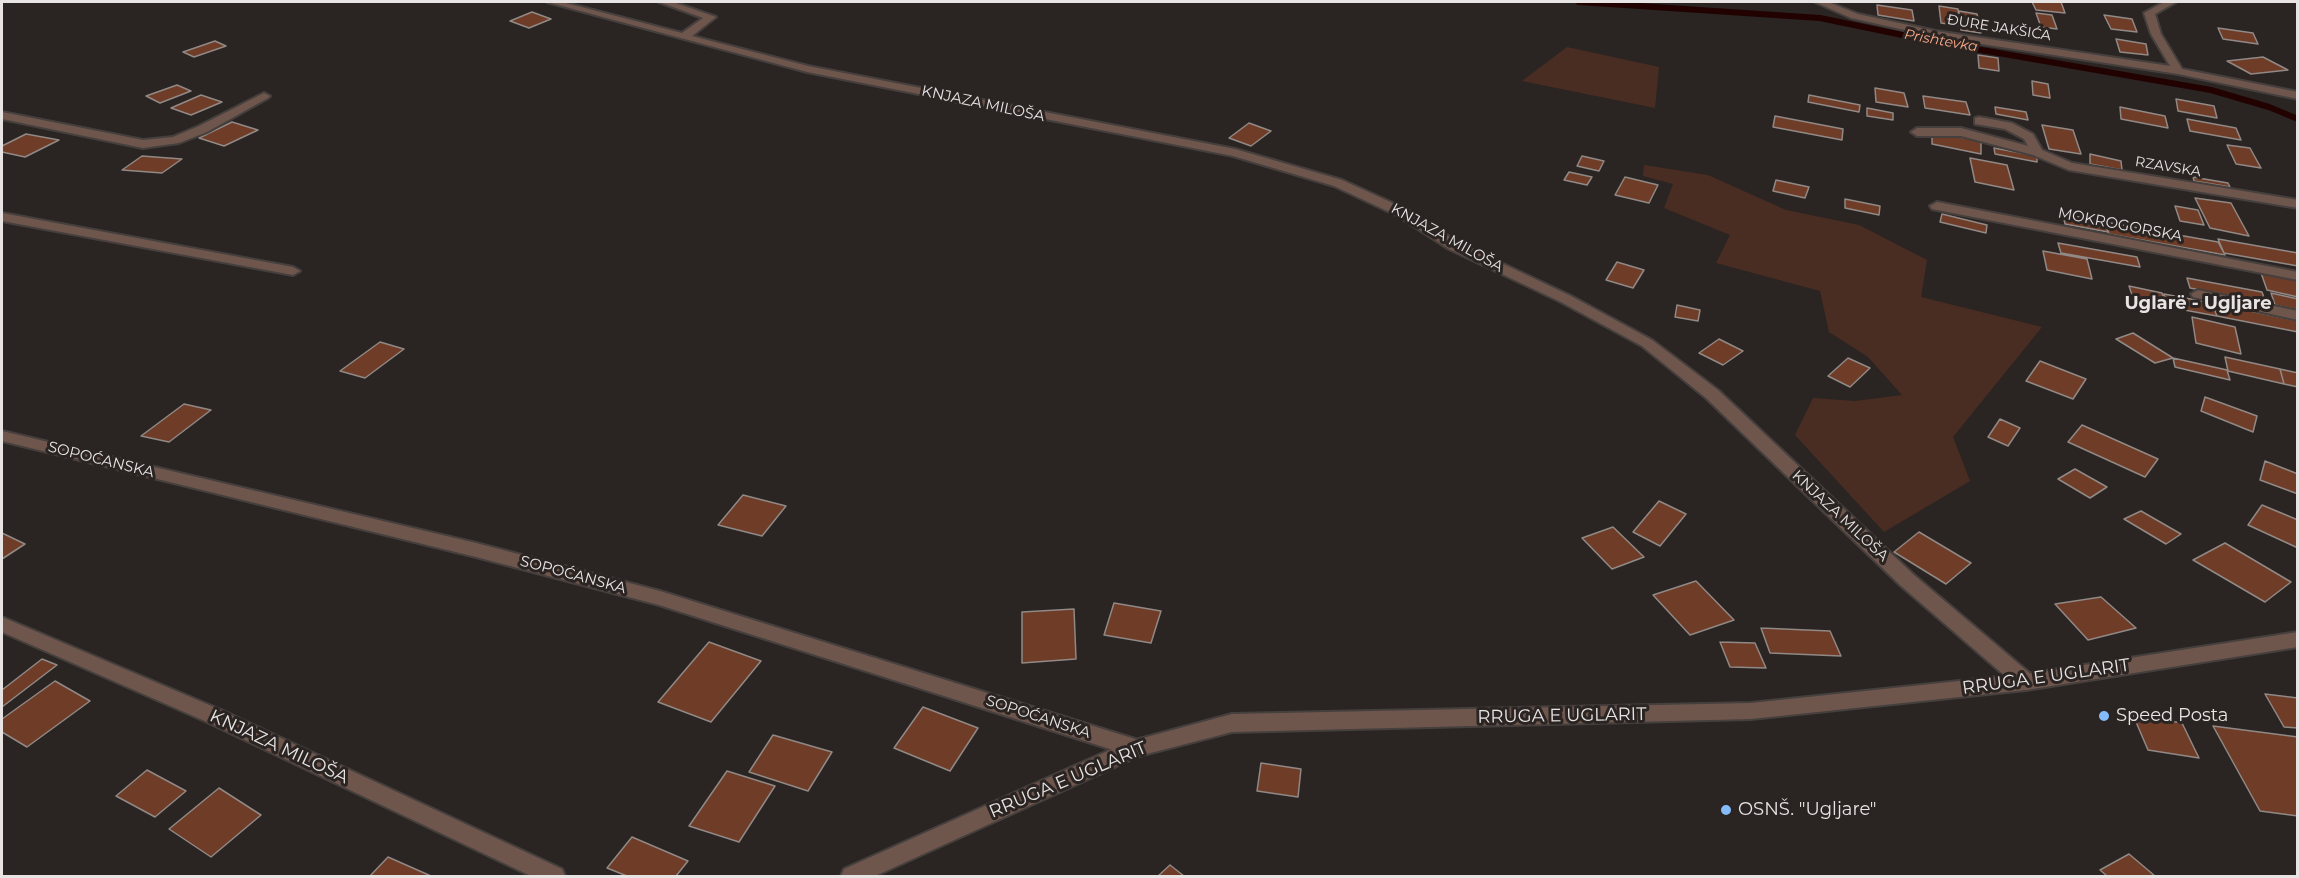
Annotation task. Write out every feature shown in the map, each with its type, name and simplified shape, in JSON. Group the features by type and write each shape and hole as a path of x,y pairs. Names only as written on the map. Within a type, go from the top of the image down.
{"street":[{"name":"KNJAZA MILOŠA","path":"552,2 807,69 1235,153 1338,183 1403,213 1454,246 1566,299 1647,343 1712,394 1907,580 2026,682"},
{"path":"664,2 711,16 683,37"},
{"name":"ĐURE JAKŠIĆA","path":"1820,2 1856,16 1936,34 2178,71 2298,96"},
{"path":"2171,2 2149,13 2156,34 2178,71"},
{"path":"2,116 143,144 175,140 203,129 264,96"},
{"name":"RZAVSKA","path":"1979,121 2008,126 2029,137 2037,152"},
{"name":"RZAVSKA","path":"1917,132 1961,132 2037,152 2069,166 2298,204"},
{"name":"MOKROGORSKA","path":"1937,206 2298,276"},
{"path":"2,217 293,271"},
{"path":"2198,294 2298,316"},
{"name":"SOPOĆANSKA","path":"2,436 476,550 660,598 1135,748"},
{"name":"KNJAZA MILOŠA","path":"2,624 214,716 554,876"},
{"name":"RRUGA E UGLARIT","path":"857,875 1135,748 1232,723 1751,711 2026,682 2298,639"}],"shaded area":[{"path":"1567,47 1659,67 1655,108 1522,81"},
{"path":"1644,165 1708,175 1786,210 1859,225 1927,260 1921,297 2042,327 1953,437 1970,481 1884,532 1795,435 1813,398 1855,401 1902,395 1868,357 1829,332 1820,291 1716,263 1730,235 1664,208 1673,184 1643,176"}],"building":[{"path":"2032,2 2061,2 2065,13 2036,10"},
{"path":"1877,5 1912,10 1914,21 1878,15"},
{"path":"1939,6 1958,9 1960,26 1941,23"},
{"path":"1959,11 1977,14 1981,33 1961,30"},
{"path":"532,12 551,19 529,28 510,21"},
{"path":"2036,13 2052,15 2057,29 2041,27"},
{"path":"2104,15 2132,19 2137,32 2111,29"},
{"path":"2218,28 2253,33 2258,44 2223,39"},
{"path":"2116,39 2146,44 2148,55 2120,52"},
{"path":"215,41 226,46 194,57 183,52"},
{"path":"1978,55 1998,58 1999,71 1979,68"},
{"path":"2263,57 2288,70 2251,74 2227,61"},
{"path":"2032,81 2048,84 2050,98 2033,95"},
{"path":"177,85 191,91 160,103 146,96"},
{"path":"1875,88 1904,93 1908,107 1876,102"},
{"path":"201,95 222,102 191,115 171,108"},
{"path":"1809,95 1860,105 1859,112 1808,102"},
{"path":"1923,96 1966,102 1970,115 1925,108"},
{"path":"2176,99 2214,106 2217,118 2178,111"},
{"path":"1995,107 2026,112 2028,120 1996,114"},
{"path":"2120,107 2165,116 2168,128 2121,119"},
{"path":"1867,108 1893,113 1893,120 1867,116"},
{"path":"1775,116 1843,129 1842,140 1773,127"},
{"path":"2187,119 2236,128 2241,140 2190,131"},
{"path":"232,122 258,130 224,146 199,138"},
{"path":"1249,123 1271,131 1251,146 1229,138"},
{"path":"2042,125 2073,130 2081,154 2049,149"},
{"path":"1932,132 1981,141 1981,154 1932,144"},
{"path":"26,134 59,140 25,157 2,152 2,146"},
{"path":"2227,145 2250,148 2261,168 2236,164"},
{"path":"1994,148 2037,156 2037,162 1995,154"},
{"path":"2090,154 2121,161 2122,170 2090,164"},
{"path":"142,156 182,159 162,173 122,170"},
{"path":"1582,156 1604,161 1599,171 1577,166"},
{"path":"1970,158 2007,165 2014,190 1975,182"},
{"path":"1569,172 1592,177 1587,185 1564,180"},
{"path":"1625,177 1658,185 1649,203 1615,195"},
{"path":"2193,177 2228,183 2230,187 2194,181"},
{"path":"1776,180 1809,187 1805,198 1773,191"},
{"path":"2195,198 2231,203 2249,236 2210,228"},
{"path":"1845,199 1880,206 1879,215 1845,208"},
{"path":"2175,206 2198,210 2204,225 2180,221"},
{"path":"1942,214 1987,225 1986,233 1940,222"},
{"path":"2063,214 2105,222 2108,232 2065,224"},
{"path":"2105,222 2218,242 2225,255 2109,234"},
{"path":"2218,239 2298,253 2298,266 2224,253"},
{"path":"2058,243 2137,257 2140,267 2061,253"},
{"path":"2043,251 2087,259 2092,279 2047,270"},
{"path":"1617,262 1644,270 1633,288 1606,280"},
{"path":"2260,270 2298,278 2298,297 2267,290"},
{"path":"2187,278 2262,292 2266,303 2190,288"},
{"path":"2129,286 2162,293 2167,307 2134,301"},
{"path":"2271,293 2298,299 2298,310 2275,305"},
{"path":"2164,294 2212,303 2217,316 2168,307"},
{"path":"2212,303 2298,321 2298,332 2217,316"},
{"path":"1677,305 1700,310 1698,321 1675,317"},
{"path":"2192,317 2235,327 2241,354 2196,343"},
{"path":"2133,333 2173,358 2155,363 2116,339"},
{"path":"1719,339 1743,351 1723,365 1699,353"},
{"path":"380,342 404,349 365,378 340,371"},
{"path":"2225,357 2280,369 2284,384 2228,371"},
{"path":"1848,358 1870,368 1850,387 1828,376"},
{"path":"2173,358 2227,370 2230,380 2175,367"},
{"path":"2040,361 2086,379 2073,399 2026,381"},
{"path":"2280,369 2298,373 2298,387 2284,384"},
{"path":"2205,397 2257,416 2253,432 2201,411"},
{"path":"184,404 211,410 169,442 141,436"},
{"path":"2000,419 2020,428 2008,446 1988,437"},
{"path":"2082,425 2158,459 2145,477 2068,442"},
{"path":"2265,461 2298,474 2298,494 2260,480"},
{"path":"2075,469 2107,487 2090,498 2058,479"},
{"path":"743,495 786,506 762,536 718,525"},
{"path":"1659,501 1686,514 1660,546 1633,532"},
{"path":"2262,505 2298,520 2298,548 2248,525"},
{"path":"2141,511 2181,534 2166,544 2124,519"},
{"path":"1613,527 1644,557 1612,569 1582,538"},
{"path":"1919,532 1971,563 1946,584 1894,552"},
{"path":"2,533 25,544 2,559"},
{"path":"2225,543 2291,582 2265,602 2193,560"},
{"path":"1696,581 1734,620 1690,635 1653,595"},
{"path":"2101,597 2136,628 2088,640 2055,604"},
{"path":"1114,603 1161,611 1151,643 1104,635"},
{"path":"1074,609 1076,659 1022,663 1022,612"},
{"path":"1761,628 1830,631 1841,656 1770,653"},
{"path":"709,642 761,661 711,722 658,702"},
{"path":"1720,642 1755,643 1766,668 1730,667"},
{"path":"42,659 57,665 2,707 2,690"},
{"path":"55,681 90,701 27,747 2,732 2,719"},
{"path":"2265,694 2298,698 2298,728 2284,727"},
{"path":"923,707 978,728 950,771 894,748"},
{"path":"2133,715 2182,723 2199,758 2148,750"},
{"path":"2213,726 2298,737 2298,816 2260,811"},
{"path":"773,735 832,752 808,791 749,772"},
{"path":"1261,763 1301,769 1298,797 1257,791"},
{"path":"147,770 186,791 155,817 116,796"},
{"path":"727,771 775,786 739,842 689,826"},
{"path":"219,788 261,815 211,857 169,829"},
{"path":"632,837 688,861 676,876 627,876 607,868"},
{"path":"2129,854 2155,876 2107,876 2100,870"},
{"path":"388,857 431,876 370,876"},
{"path":"1170,865 1184,876 1158,876"}],"waterway":[{"name":"Prishtevka","path":"1579,2 1820,18 1941,43 2211,90 2269,107 2298,119"}],"place":[{"name":"Speed Posta","path":"2104,716"},
{"name":"OSNŠ. \"Ugljare\"","path":"1726,810"}],"district":[{"name":"Uglarë - Ugljare","path":"2198,304"}]}
